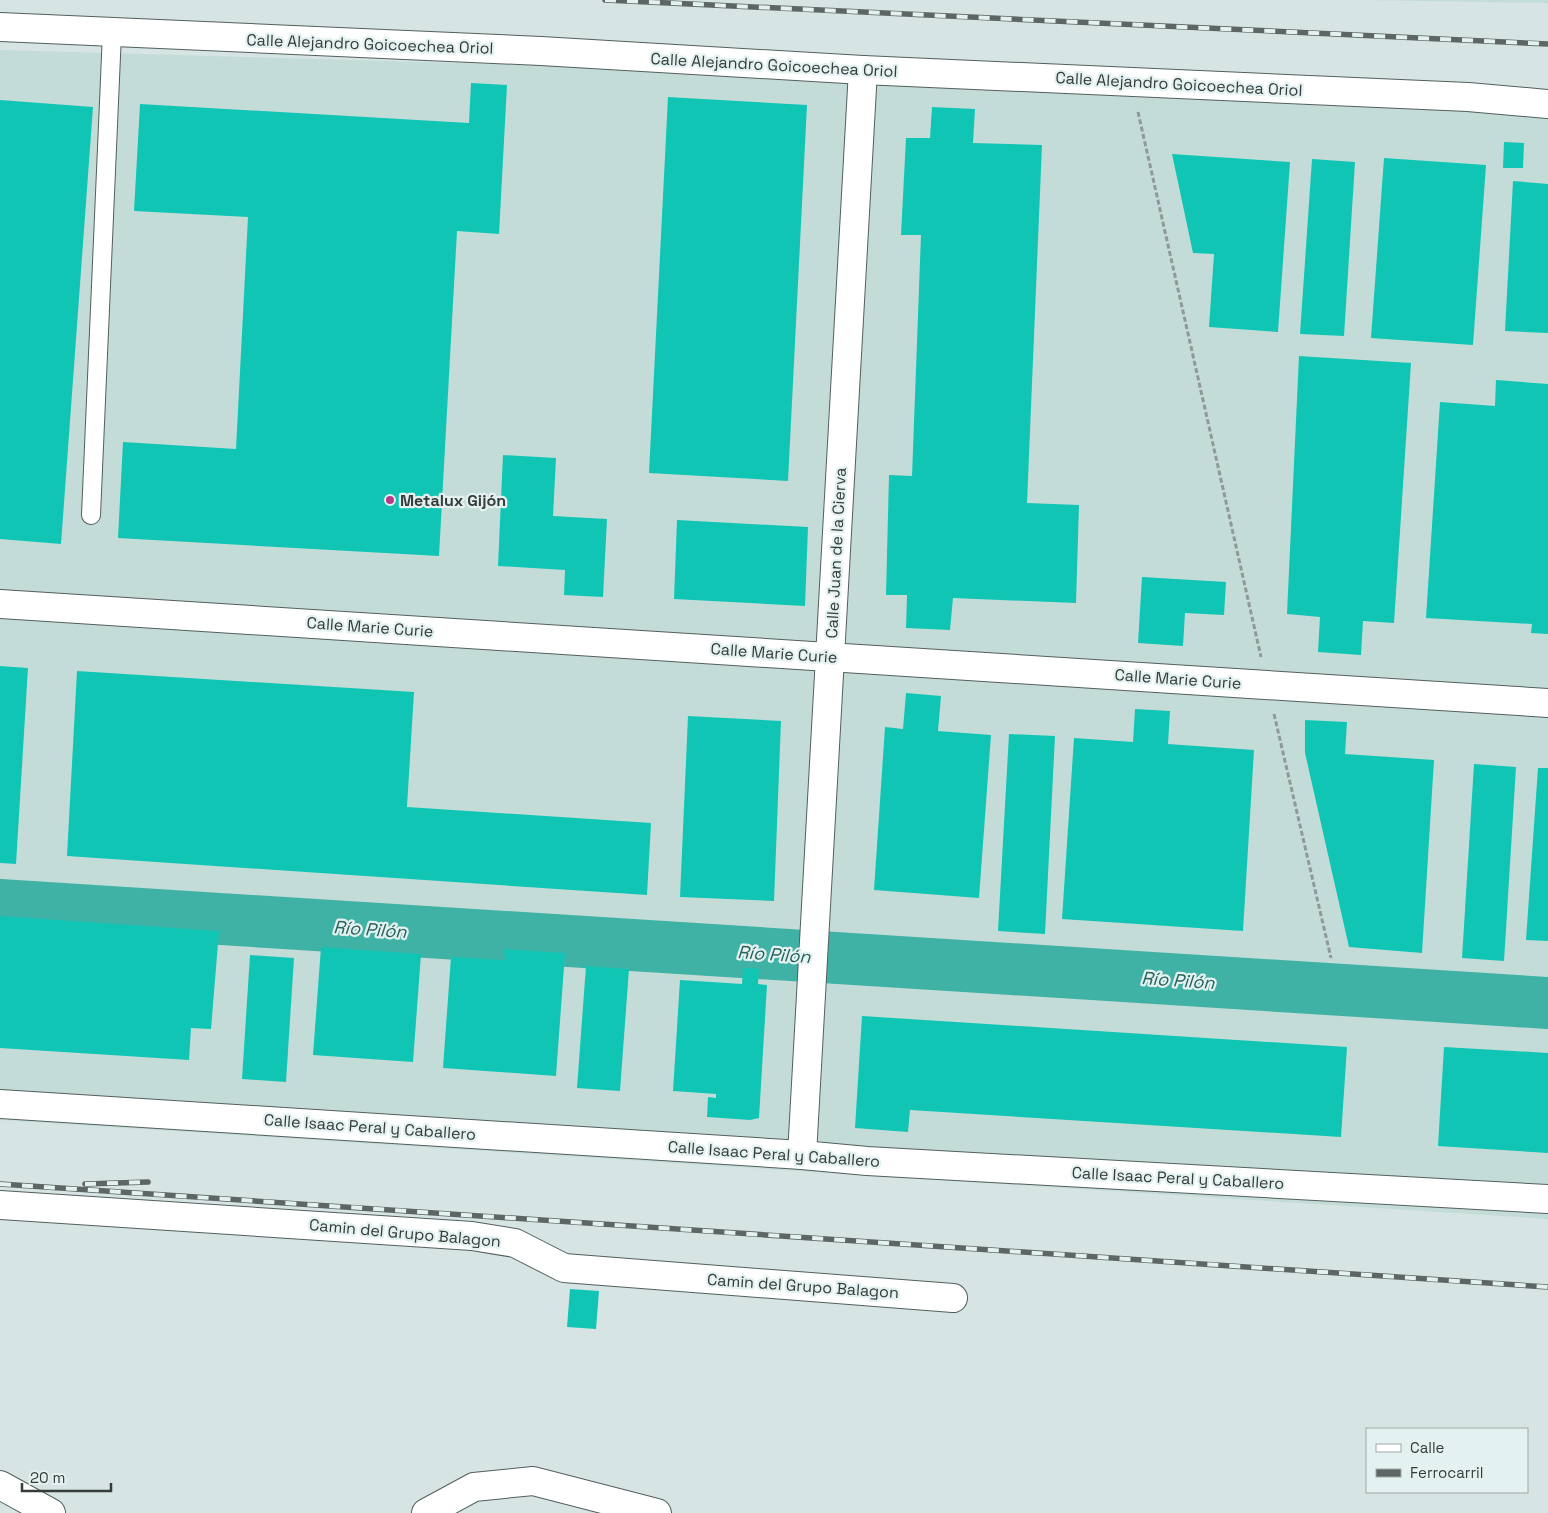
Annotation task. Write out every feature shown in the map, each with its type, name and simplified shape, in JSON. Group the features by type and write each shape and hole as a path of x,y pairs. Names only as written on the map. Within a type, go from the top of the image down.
{"street":[{"name":"Calle Alejandro Goicoechea Oriol","path":"0,27 541,51 863,70 1468,97 1548,104"},
{"name":"Calle Juan de la Cierva","path":"802,1155 863,70"},
{"name":"Calle Marie Curie","path":"0,604 1548,703"},
{"name":"Calle Isaac Peral y Caballero","path":"0,1104 802,1155 876,1162 1548,1199"},
{"name":"Camin del Grupo Balagon","path":"0,1205 472,1236 515,1243 564,1268 953,1298"},
{"path":"426,1513 474,1487 533,1481 657,1513"},
{"path":"0,1485 51,1513"}],"lane":[{"path":"91,515 112,33"}],"path":[{"path":"1132,82 1331,958"}],"shaded area":[{"path":"1361,0 1548,0 1548,3"},
{"path":"0,50 1548,94 1548,1219 0,1120"}],"building":[{"path":"471,83 507,85 499,234 457,231 439,556 118,538 123,442 236,449 248,217 134,211 140,104 469,123"},
{"path":"668,97 807,105 788,481 649,473"},
{"path":"0,100 93,107 61,544 0,539"},
{"path":"932,107 975,109 973,143 1042,145 1027,503 1079,505 1076,603 953,598 950,630 906,628 907,595 886,595 889,475 912,476 921,235 901,235 906,138 930,138"},
{"path":"1504,142 1524,143 1523,168 1503,168"},
{"path":"1172,154 1290,162 1278,332 1209,327 1214,254 1193,253"},
{"path":"1384,158 1486,165 1473,345 1371,338"},
{"path":"1312,159 1355,162 1344,336 1300,334"},
{"path":"1513,181 1548,184 1548,333 1505,331"},
{"path":"1299,356 1411,363 1394,623 1363,621 1361,655 1318,652 1320,617 1287,614"},
{"path":"1496,380 1548,384 1548,634 1531,633 1532,624 1426,618 1440,402 1495,406"},
{"path":"503,455 556,458 553,516 607,519 603,597 564,595 565,570 498,566"},
{"path":"677,520 808,527 805,606 674,599"},
{"path":"1142,577 1226,582 1224,615 1185,613 1183,646 1138,643"},
{"path":"0,666 28,668 16,864 0,863"},
{"path":"77,671 414,692 407,807 651,823 647,895 67,856"},
{"path":"906,693 941,696 938,731 991,735 979,898 874,890 885,727 903,729"},
{"path":"1135,709 1170,711 1168,744 1254,750 1243,931 1062,919 1074,738 1133,742"},
{"path":"688,716 781,721 774,901 680,897"},
{"path":"1305,720 1347,722 1345,754 1434,760 1422,953 1349,947 1305,753"},
{"path":"1009,734 1055,736 1045,934 998,931"},
{"path":"1474,764 1516,767 1504,961 1462,958"},
{"path":"1538,768 1548,768 1548,941 1526,940"},
{"path":"0,916 219,931 211,1029 191,1028 189,1060 0,1048"},
{"path":"321,947 421,954 413,1062 313,1055"},
{"path":"504,949 565,953 556,1076 443,1068 451,957 505,960"},
{"path":"250,955 294,958 286,1082 242,1079"},
{"path":"586,966 629,969 620,1091 577,1088"},
{"path":"743,968 759,969 758,984 767,985 759,1118 750,1120 707,1117 708,1097 716,1098 716,1094 673,1091 680,980 742,984"},
{"path":"862,1016 1347,1047 1341,1137 910,1110 908,1132 855,1128"},
{"path":"1444,1047 1548,1053 1548,1153 1438,1146"},
{"path":"570,1289 599,1291 596,1329 567,1327"}],"waterway":[{"name":"Río Pilón","path":"0,905 1548,1003"}],"railway":[{"path":"605,0 1548,44"},
{"path":"85,1184 148,1182"},
{"path":"0,1184 1548,1287"}],"place":[{"name":"Metalux Gijón","path":"390,500"}]}
